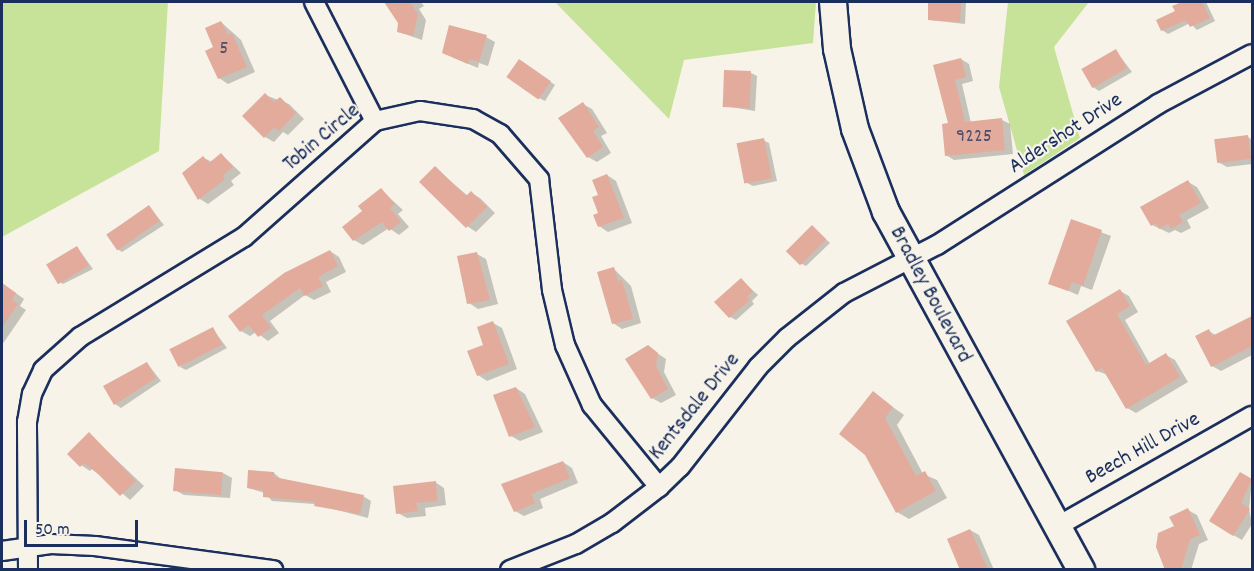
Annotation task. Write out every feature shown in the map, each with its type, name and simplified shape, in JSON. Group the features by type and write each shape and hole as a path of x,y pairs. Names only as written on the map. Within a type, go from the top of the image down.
{"main road":[{"name":"Bradley Boulevard","path":"833,2 837,49 855,129 908,258 1081,570"}],"street":[{"path":"314,2 375,121"},
{"name":"Aldershot Drive","path":"908,258 937,245 1158,104 1252,54"},
{"name":"Tobin Circle","path":"27,570 30,547 27,423 32,394 43,370 80,337 244,237 375,121 420,111 446,113 473,119 513,145 539,179 552,290 565,345 592,405 659,487"},
{"name":"Kentsdale Drive","path":"510,570 576,544 612,523 659,487 680,467 758,367 787,338 844,293 908,258"},
{"name":"Beech Hill Drive","path":"1058,526 1252,416"},
{"path":"2,551 30,547 95,546 273,570"}],"green space":[{"path":"2,2 168,2 159,151 2,237"},
{"path":"555,2 816,2 813,43 684,60 669,119"},
{"path":"1008,2 1089,2 1054,47 1080,138 1024,175 999,87"}],"building":[{"path":"384,2 410,2 418,14 413,36 397,32 398,23"},
{"path":"961,2 960,22 928,20 928,3"},
{"path":"1182,2 1202,2 1210,18 1190,27 1186,20 1161,31 1156,20 1175,11 1172,6"},
{"path":"221,21 228,35 232,33 247,67 218,79 205,51 213,47 205,28"},
{"path":"449,25 487,35 479,62 470,59 468,64 442,53"},
{"path":"1116,49 1127,68 1092,88 1081,69"},
{"path":"961,58 966,77 955,80 965,122 1002,118 1005,150 945,156 942,124 948,123 933,65"},
{"path":"519,59 551,81 538,99 506,77"},
{"path":"724,70 751,71 750,108 723,107"},
{"path":"265,93 274,102 280,97 296,113 279,131 274,127 264,138 242,116"},
{"path":"583,102 599,127 593,131 603,147 587,158 558,118"},
{"path":"1248,135 1251,159 1217,163 1214,139"},
{"path":"764,138 772,178 744,184 737,143"},
{"path":"221,153 233,167 223,175 225,179 198,200 182,173 203,156 209,163"},
{"path":"435,166 466,196 471,191 487,207 466,228 419,182"},
{"path":"607,174 624,218 598,227 593,215 598,213 592,197 598,195 592,180"},
{"path":"1188,180 1201,203 1179,215 1183,222 1171,229 1168,224 1159,229 1156,223 1151,226 1140,207"},
{"path":"381,188 395,204 390,208 401,222 389,231 382,222 353,241 342,227 362,211 358,206"},
{"path":"149,205 160,221 117,250 106,235"},
{"path":"1071,219 1102,230 1083,286 1072,282 1068,291 1048,284"},
{"path":"812,225 826,239 800,265 786,251"},
{"path":"77,246 89,266 58,284 46,265"},
{"path":"330,250 338,266 318,277 323,286 304,296 300,288 262,315 271,328 258,337 249,325 240,332 228,316 284,273"},
{"path":"477,252 490,300 467,304 457,256"},
{"path":"614,267 618,281 622,280 633,319 612,324 597,272"},
{"path":"741,278 753,291 747,297 750,300 729,318 714,302"},
{"path":"2,283 16,293 12,300 18,304 2,327"},
{"path":"1120,289 1130,306 1117,314 1146,365 1166,353 1180,377 1126,409 1102,368 1096,372 1066,321"},
{"path":"1252,316 1252,346 1211,367 1195,336 1209,329 1212,336"},
{"path":"493,321 509,364 477,376 467,351 483,345 477,327"},
{"path":"213,327 222,345 178,367 169,349"},
{"path":"648,345 658,353 656,366 668,389 651,399 625,359"},
{"path":"147,362 156,378 114,405 103,386"},
{"path":"516,387 535,427 509,437 493,395"},
{"path":"873,391 893,407 885,418 916,476 925,471 936,491 896,513 865,455 839,434"},
{"path":"89,432 136,481 120,496 98,474 84,463 80,467 67,454"},
{"path":"563,461 570,478 531,494 535,503 514,512 501,484"},
{"path":"175,468 223,472 221,495 173,491"},
{"path":"248,470 274,472 274,477 364,495 360,514 314,506 315,502 263,497 263,490 247,488"},
{"path":"1240,472 1252,479 1241,503 1250,509 1233,536 1209,521"},
{"path":"436,481 437,501 416,503 418,511 396,514 393,486"},
{"path":"1188,508 1200,535 1190,539 1181,570 1165,570 1156,547 1158,533 1174,526 1169,517"},
{"path":"970,529 988,570 960,570 947,539"}]}
